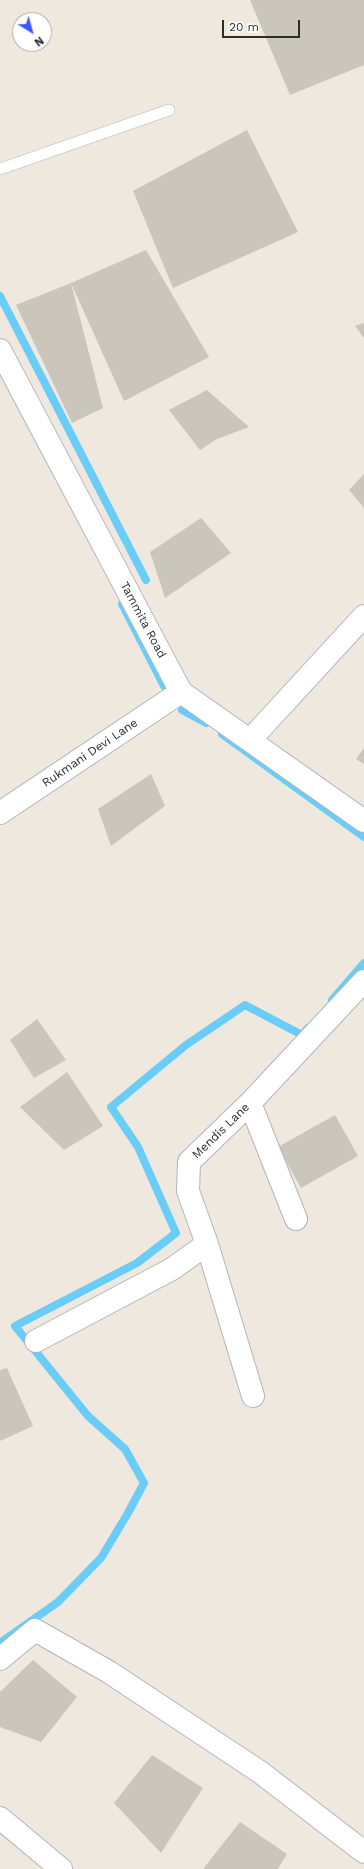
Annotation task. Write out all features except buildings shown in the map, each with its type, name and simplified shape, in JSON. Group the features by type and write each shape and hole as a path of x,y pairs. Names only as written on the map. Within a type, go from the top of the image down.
{"street":[{"name":"Tammita Road","path":"0,350 180,692 364,821"},
{"path":"250,740 364,616"},
{"name":"Rukmani Devi Lane","path":"0,813 180,692"},
{"name":"Mendis Lane","path":"253,1396 207,1244 188,1191 189,1162 250,1104 364,981"},
{"path":"250,1104 296,1219"},
{"path":"36,1341 172,1269 207,1244"},
{"path":"0,1659 35,1630 109,1672 260,1772 364,1852"},
{"path":"0,1818 61,1869"}],"lane":[{"path":"0,169 169,110"}],"waterway":[{"path":"0,296 146,580"},
{"path":"122,604 164,686"},
{"path":"182,710 206,723"},
{"path":"222,734 364,837"},
{"path":"332,1000 364,963"},
{"path":"0,1643 58,1602 101,1558 144,1483 125,1449 88,1416 15,1326 137,1263 176,1233 138,1147 111,1107 186,1045 245,1005 302,1035 308,1028"}]}
